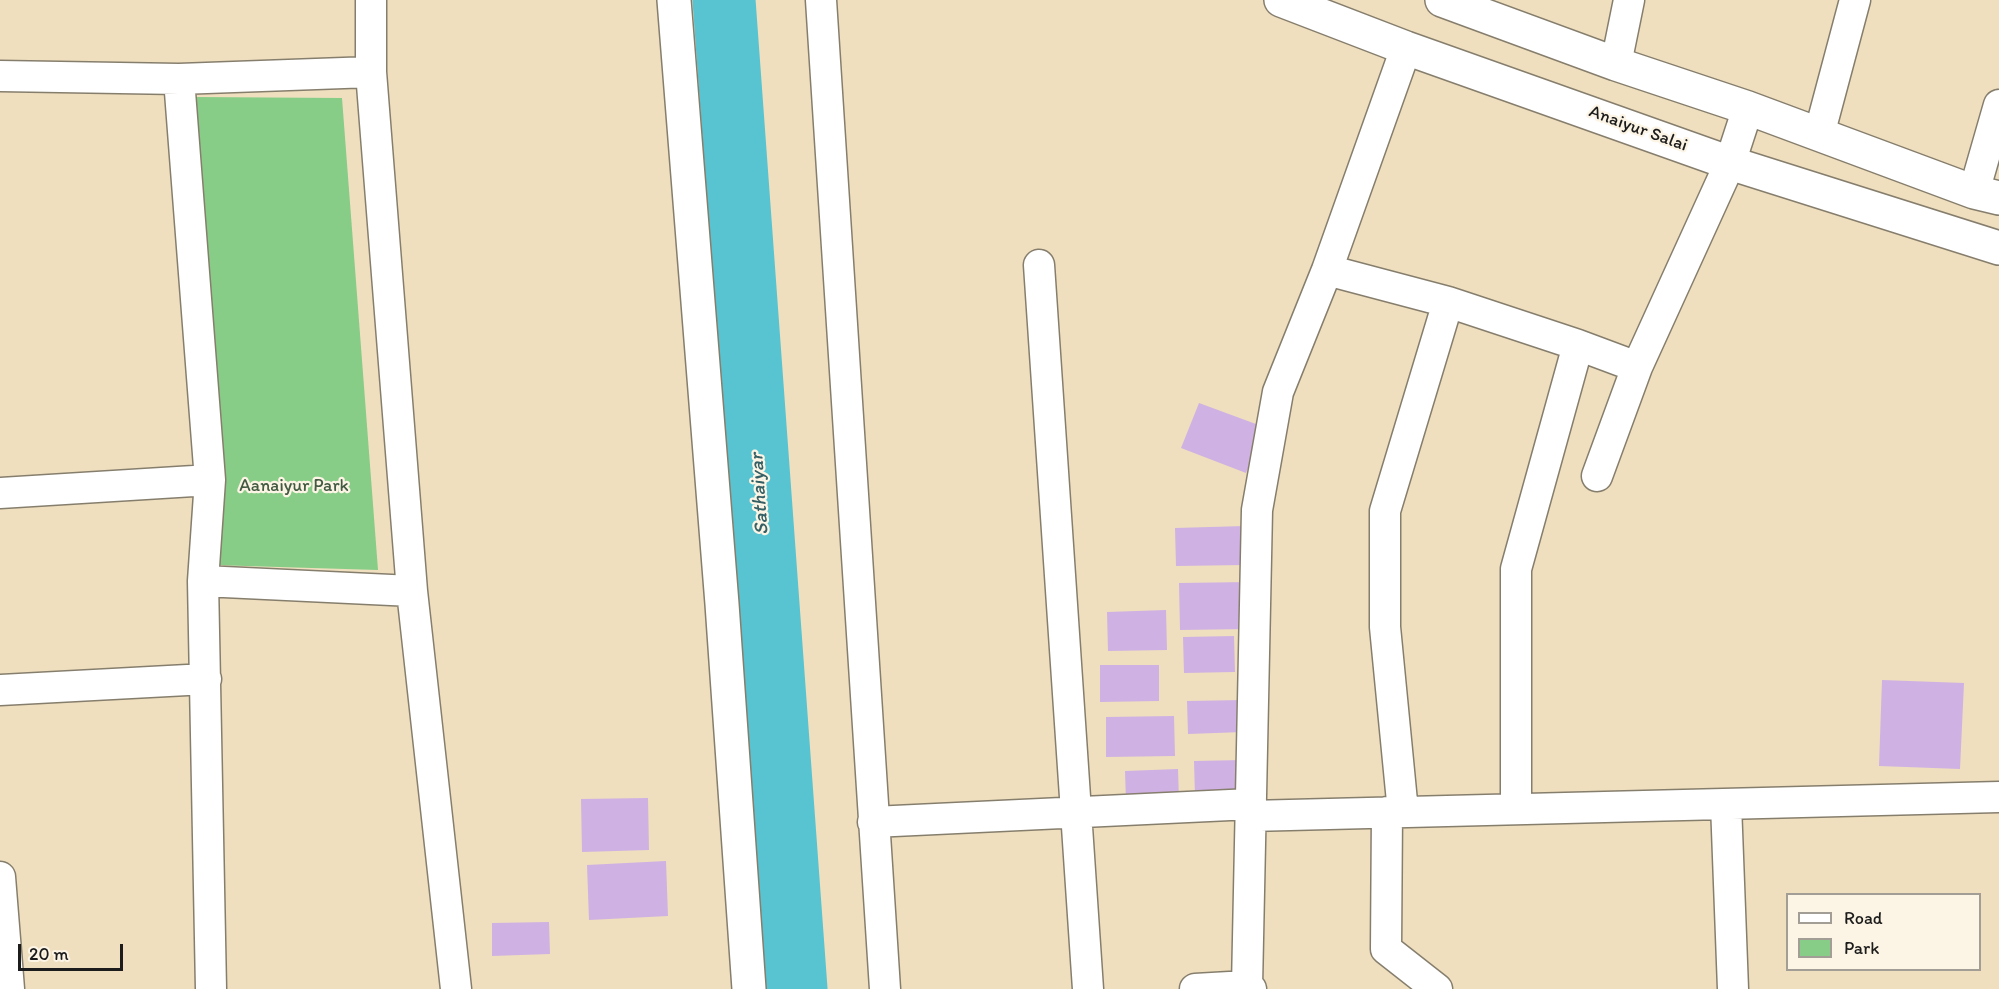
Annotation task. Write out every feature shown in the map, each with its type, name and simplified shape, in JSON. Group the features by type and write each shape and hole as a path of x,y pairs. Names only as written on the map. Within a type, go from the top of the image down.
{"main road":[{"path":"674,0 721,592 749,989"},
{"name":"Anaiyur Salai","path":"1281,0 1406,48 1730,163 1999,248"},
{"path":"1442,0 1987,195"}],"street":[{"path":"371,0 371,72 412,591 456,989"},
{"path":"821,0 885,989"},
{"path":"1616,64 1629,0"},
{"path":"1819,135 1855,0"},
{"path":"1195,989 1249,988 1257,510 1278,392 1327,270 1406,48"},
{"path":"0,76 179,79 371,72"},
{"path":"179,79 210,480 203,581 211,989"},
{"path":"1987,195 1999,105"},
{"path":"1597,476 1637,368 1730,163 1748,108"},
{"path":"1039,265 1088,989"},
{"path":"1327,270 1448,302 1578,345 1637,368"},
{"path":"1437,989 1386,949 1395,812 1385,627 1384,512 1448,302"},
{"path":"1516,809 1516,569 1578,345"},
{"path":"0,493 210,480"},
{"path":"203,581 412,591"},
{"path":"0,690 206,679"},
{"path":"873,822 1077,812 1251,810 1395,812 1999,797"},
{"path":"1726,804 1733,989"},
{"path":"0,877 6,978"}],"green space":[{"name":"Aanaiyur Park","path":"194,97 342,98 378,570 213,565"}],"building":[{"path":"1199,403 1264,427 1246,473 1181,448"},
{"path":"1245,526 1245,565 1176,566 1175,528"},
{"path":"1250,582 1250,629 1180,630 1179,583"},
{"path":"1166,610 1167,650 1108,651 1107,612"},
{"path":"1234,636 1235,672 1184,673 1183,637"},
{"path":"1100,665 1159,665 1159,701 1100,702"},
{"path":"1882,680 1964,683 1960,769 1879,766"},
{"path":"1243,700 1243,732 1188,734 1187,701"},
{"path":"1174,716 1175,756 1106,757 1106,717"},
{"path":"1243,760 1243,795 1195,796 1194,761"},
{"path":"1178,769 1179,801 1126,802 1125,771"},
{"path":"648,798 649,850 582,852 581,799"},
{"path":"666,861 668,916 589,920 587,865"},
{"path":"549,922 550,954 492,956 492,923"}],"waterway":[{"name":"Sathaiyar","path":"724,0 796,989"}]}
